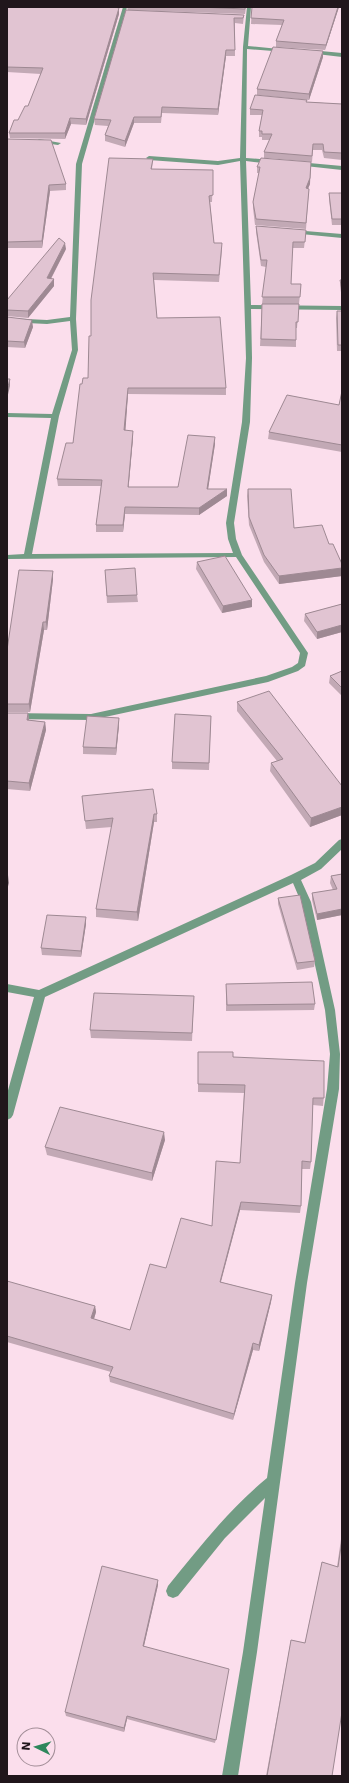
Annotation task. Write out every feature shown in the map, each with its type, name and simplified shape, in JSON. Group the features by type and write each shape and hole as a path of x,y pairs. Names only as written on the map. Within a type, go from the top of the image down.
{"street":[{"path":"7,716 91,717 268,679 295,669 302,664 304,653 238,555 232,539 230,523 246,422 249,358 249,229 243,159 248,97 244,18 249,7"},
{"path":"28,556 55,416 75,350 73,319 79,164 122,9 131,12"},
{"path":"245,47 290,51"},
{"path":"305,52 342,55"},
{"path":"31,141 58,143"},
{"path":"149,158 218,163 243,159 280,163"},
{"path":"288,163 342,168"},
{"path":"282,231 342,236"},
{"path":"248,307 342,308"},
{"path":"7,320 47,322 73,319"},
{"path":"7,415 55,416"},
{"path":"7,557 238,555"},
{"path":"7,988 40,994 295,878 318,866 342,843"},
{"path":"230,1776 250,1652 302,1283 338,1088 330,1010 306,902 295,878"},
{"path":"7,1114 40,994"},
{"path":"173,1591 221,1532 259,1493 274,1481"}],"building":[{"path":"7,7 119,8 86,119 70,118 65,133 9,133 14,120 18,120 25,106 28,106 43,68 7,67"},
{"path":"198,7 245,7 245,9"},
{"path":"252,7 338,7 326,45 276,41 284,20 251,18"},
{"path":"126,10 244,15 243,18 234,18 235,50 226,50 218,109 162,107 161,117 134,117 125,141 105,135 111,120 94,119"},
{"path":"273,47 323,51 309,94 257,89"},
{"path":"255,95 307,100 306,102 342,104 342,153 324,152 323,144 313,144 312,156 264,152 272,134 262,134 262,131 259,131 263,110 250,109"},
{"path":"7,139 51,140 66,184 49,185 42,241 7,242"},
{"path":"109,158 153,159 151,169 213,170 213,195 209,196 214,243 222,243 219,275 153,273 157,318 220,317 226,388 128,388 124,430 133,431 128,487 178,487 188,435 215,437 207,489 227,489 199,508 125,507 123,525 96,525 102,480 57,479 66,443 73,443 80,384 82,384 83,378 88,378 89,336 91,336 91,300"},
{"path":"261,158 311,162 310,178 306,188 309,189 306,223 256,219 253,202 260,167 257,167"},
{"path":"329,193 342,193 342,219 332,219"},
{"path":"256,226 306,230 305,242 293,242 291,284 301,284 300,297 262,297 267,260 261,260"},
{"path":"59,238 65,243 47,278 54,279 28,311 7,310 7,300"},
{"path":"262,304 299,304 298,322 296,322 296,340 261,339"},
{"path":"337,311 342,311 342,345 338,345"},
{"path":"7,317 32,320 24,342 7,341"},
{"path":"7,379 10,379 7,390"},
{"path":"342,391 342,445 269,432 287,395 339,405"},
{"path":"248,489 291,489 294,528 322,525 329,544 333,544 342,564 342,568 279,576 264,555 249,517"},
{"path":"225,556 252,600 223,606 197,562"},
{"path":"135,568 137,595 107,596 105,570"},
{"path":"19,570 53,571 46,622 43,622 29,704 7,704 7,650"},
{"path":"342,604 342,625 317,632 305,614"},
{"path":"342,671 342,688 330,676"},
{"path":"269,691 342,786 342,807 311,818 271,763 283,759 237,702"},
{"path":"7,713 28,713 27,720 45,722 29,783 7,781"},
{"path":"175,714 211,716 209,763 172,762"},
{"path":"87,716 119,718 116,748 83,747"},
{"path":"153,789 157,814 154,814 137,912 96,909 113,818 85,821 82,796"},
{"path":"342,874 342,909 317,914 312,893 337,889 331,876"},
{"path":"300,895 315,961 297,963 278,898"},
{"path":"47,915 86,917 81,951 41,948"},
{"path":"312,982 315,1004 227,1005 226,984"},
{"path":"94,993 194,996 192,1033 90,1030"},
{"path":"198,1052 233,1052 233,1057 324,1061 324,1098 313,1098 311,1162 302,1161 301,1206 241,1202 220,1282 272,1295 259,1345 253,1343 234,1414 109,1376 113,1367 7,1336 7,1281 95,1306 91,1318 130,1330 150,1264 166,1268 181,1218 212,1226 216,1161 240,1163 245,1085 198,1084"},
{"path":"60,1107 164,1132 152,1173 45,1147"},
{"path":"342,1540 342,1712 332,1776 267,1776 291,1640 305,1643 322,1562 338,1567"},
{"path":"102,1566 158,1580 143,1646 229,1669 216,1740 127,1716 124,1728 65,1712"}]}
